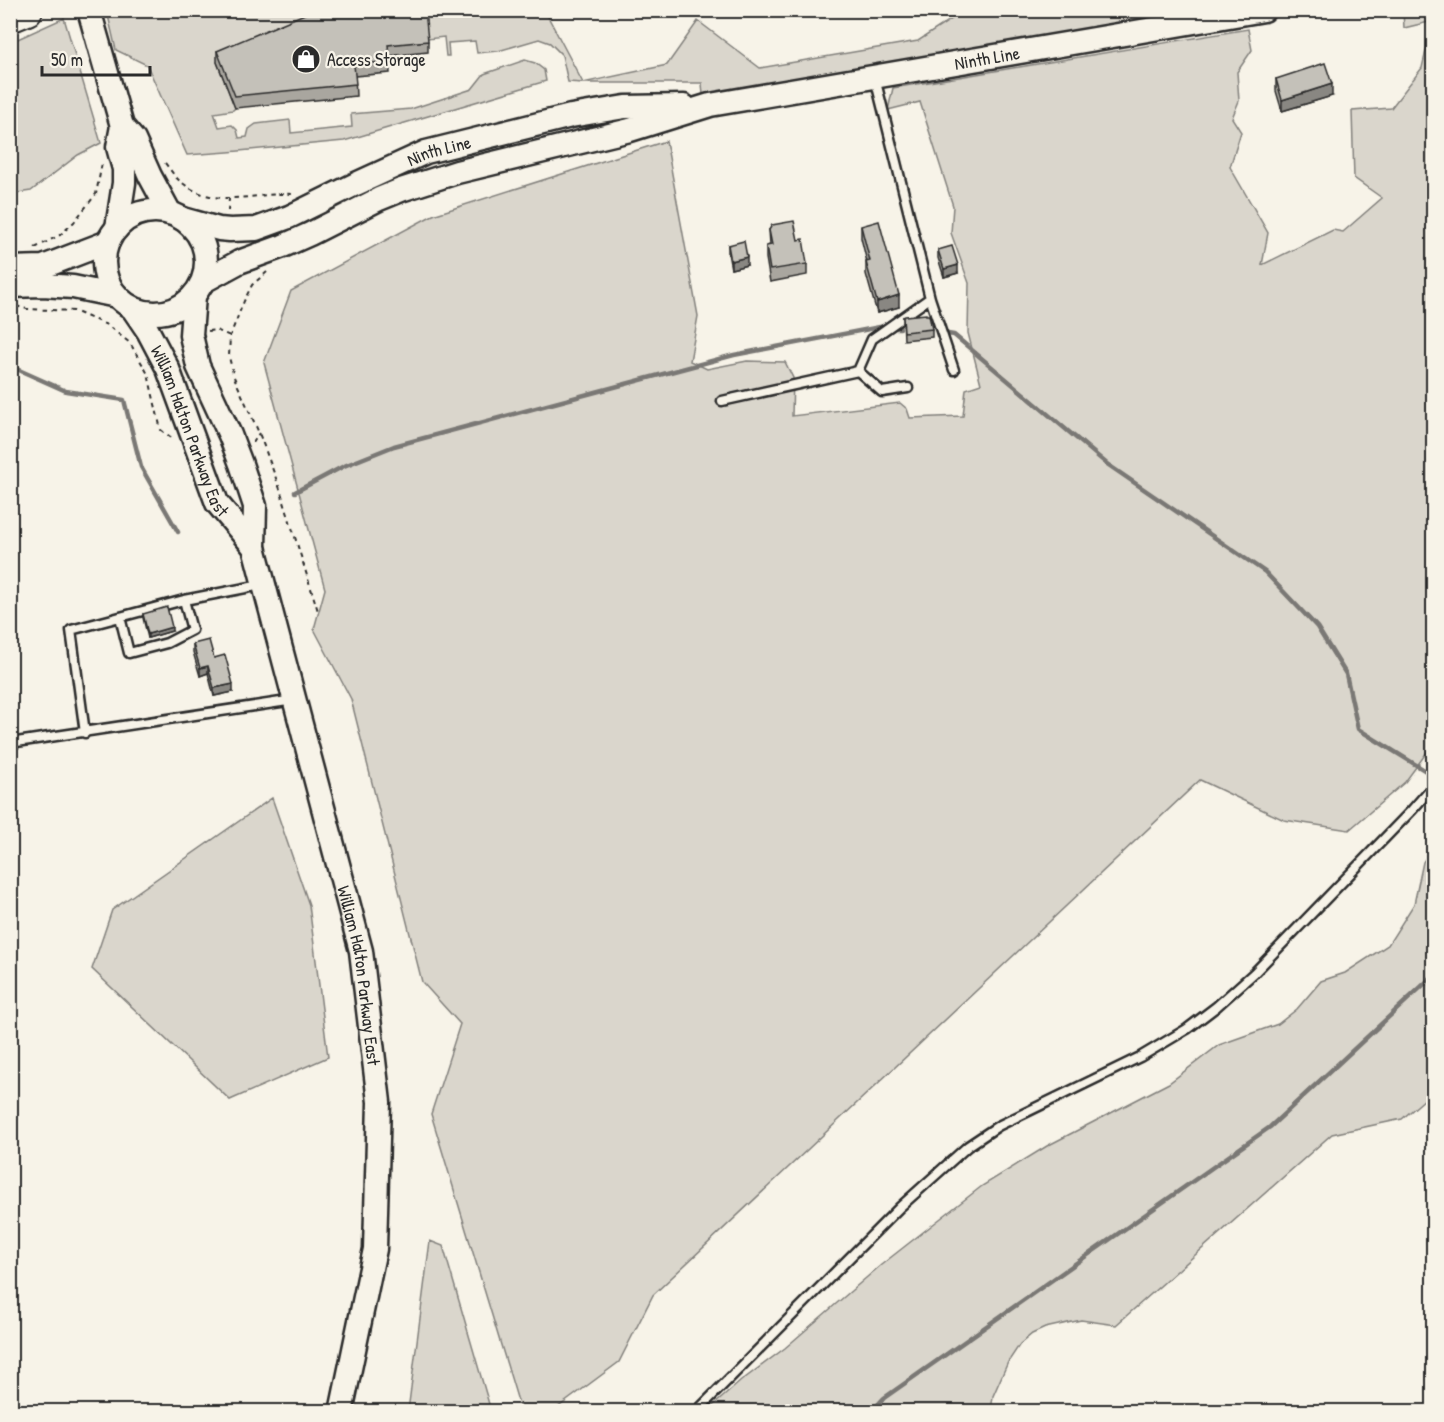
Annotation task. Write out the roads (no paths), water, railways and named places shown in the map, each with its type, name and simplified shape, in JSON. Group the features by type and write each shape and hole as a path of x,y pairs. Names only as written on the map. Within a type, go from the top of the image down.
{"highway":[{"path":"10,18 27,10"}],"main road":[{"path":"10,286 73,287 125,303 149,314 166,313 181,307 199,289 207,264 204,246 196,231 177,216 150,176 134,140 122,126 89,10"},
{"name":"Ninth Line","path":"199,289 239,262 283,246 401,190 457,172 630,130 710,105 1264,10"},
{"name":"Ninth Line","path":"177,216 219,229 256,229 289,218 426,152 552,120 625,107 710,105"},
{"path":"122,126 118,147 124,169 124,183 113,235 104,256 109,284 125,303"},
{"path":"10,268 43,267 113,235 128,219 141,213 156,211 177,216"},
{"name":"William Halton Parkway East","path":"199,289 191,335 195,356 230,435 255,506 254,547 361,951 379,1102 375,1249 341,1412"},
{"name":"William Halton Parkway East","path":"125,303 148,331 168,369 217,503 254,547"}],"lane":[{"path":"874,77 930,298 954,370"},
{"path":"858,371 872,339 930,298"},
{"path":"858,371 882,392 908,388"},
{"path":"722,401 858,371"},
{"path":"85,733 70,630 184,600 264,584"},
{"path":"120,617 129,653 167,643 192,630 184,600"},
{"path":"10,743 294,700"},
{"path":"696,1412 900,1207 968,1146 998,1126 1140,1057 1187,1029 1215,1007 1254,973 1434,785"}],"waterway":[{"path":"295,492 344,466 394,446 734,355 885,326"},
{"path":"948,334 954,335 1107,464 1265,572 1317,627 1346,674 1358,729 1434,776"},
{"path":"10,366 66,391 124,400 141,467 178,532"},
{"path":"871,1412 884,1398 1270,1127 1434,975"}],"place":[{"name":"Access Storage","path":"306,59"}]}
